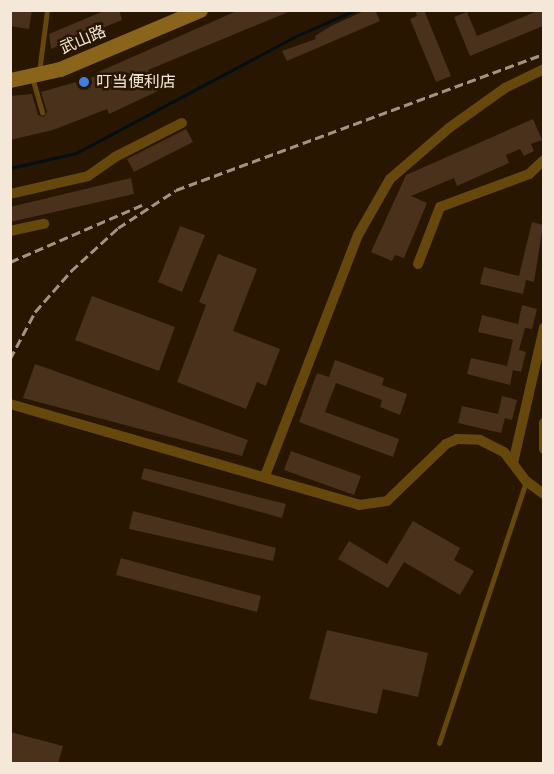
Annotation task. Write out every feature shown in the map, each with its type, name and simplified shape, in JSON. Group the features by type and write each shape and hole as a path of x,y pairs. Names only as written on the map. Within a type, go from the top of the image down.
{"main road":[{"name":"武山路","path":"10,80 60,69 198,11"}],"street":[{"path":"265,476 358,235 390,179 449,128 505,88 543,69"},
{"path":"10,194 88,176 115,157 182,123"},
{"path":"418,264 440,207 529,174 543,160"},
{"path":"10,231 44,224"},
{"path":"513,463 543,328"},
{"path":"10,404 265,476 345,503 371,505 387,501 435,453 457,439 490,444 513,463 526,481 543,494"},
{"path":"543,423 543,449"}],"lane":[{"path":"42,113 35,75 47,10"},
{"path":"439,743 526,481"}],"building":[{"path":"10,10 32,10 29,29 10,26"},
{"path":"106,10 119,10 122,20 51,49 49,34"},
{"path":"239,10 293,10 148,70 158,91 109,114 107,109 53,130 10,140 10,96 32,94 38,115 44,117 47,112 41,92 97,76 96,73"},
{"path":"366,10 375,10 380,21 287,61 282,51 316,39 315,36 331,26"},
{"path":"415,10 424,10 451,76 436,82 410,19 417,16"},
{"path":"543,10 543,26 470,56 454,17 467,12 477,36"},
{"path":"533,119 542,140 531,144 534,151 524,156 520,149 506,155 509,163 457,186 454,178 411,196 427,203 404,258 395,255 392,261 371,252 406,175"},
{"path":"186,129 193,142 134,172 127,159"},
{"path":"131,178 134,194 10,222 10,207"},
{"path":"532,222 543,225 534,282 526,280 523,294 480,284 484,267 519,276"},
{"path":"180,226 205,235 182,292 158,282"},
{"path":"218,254 257,269 233,331 280,349 266,386 257,382 246,409 177,382 206,305 199,302"},
{"path":"92,296 175,327 159,371 75,340"},
{"path":"522,305 537,309 532,329 525,328 519,350 526,352 521,372 513,370 510,385 467,374 471,358 507,366 513,340 478,332 482,315 518,324"},
{"path":"335,360 384,378 382,385 407,394 400,415 380,407 382,400 336,383 325,412 399,439 393,457 299,422 317,373 329,377"},
{"path":"35,364 248,440 242,456 23,398"},
{"path":"502,396 517,400 512,420 505,418 501,433 458,423 462,406 498,414"},
{"path":"291,451 361,476 354,495 284,470"},
{"path":"144,468 286,504 282,518 141,479"},
{"path":"133,511 276,548 273,561 129,529"},
{"path":"413,521 460,548 454,560 474,571 460,595 404,562 388,588 338,559 349,541 387,564"},
{"path":"121,558 261,596 257,612 116,575"},
{"path":"327,630 428,653 418,697 383,689 377,714 309,699"},
{"path":"10,732 63,746 58,764 10,764"}],"waterway":[{"path":"10,168 76,153 294,37 355,10"}],"railway":[{"path":"10,359 35,312 71,271 118,228 176,190 544,54"},
{"path":"10,262 142,205"}],"place":[{"name":"叮当便利店","path":"84,82"}]}
